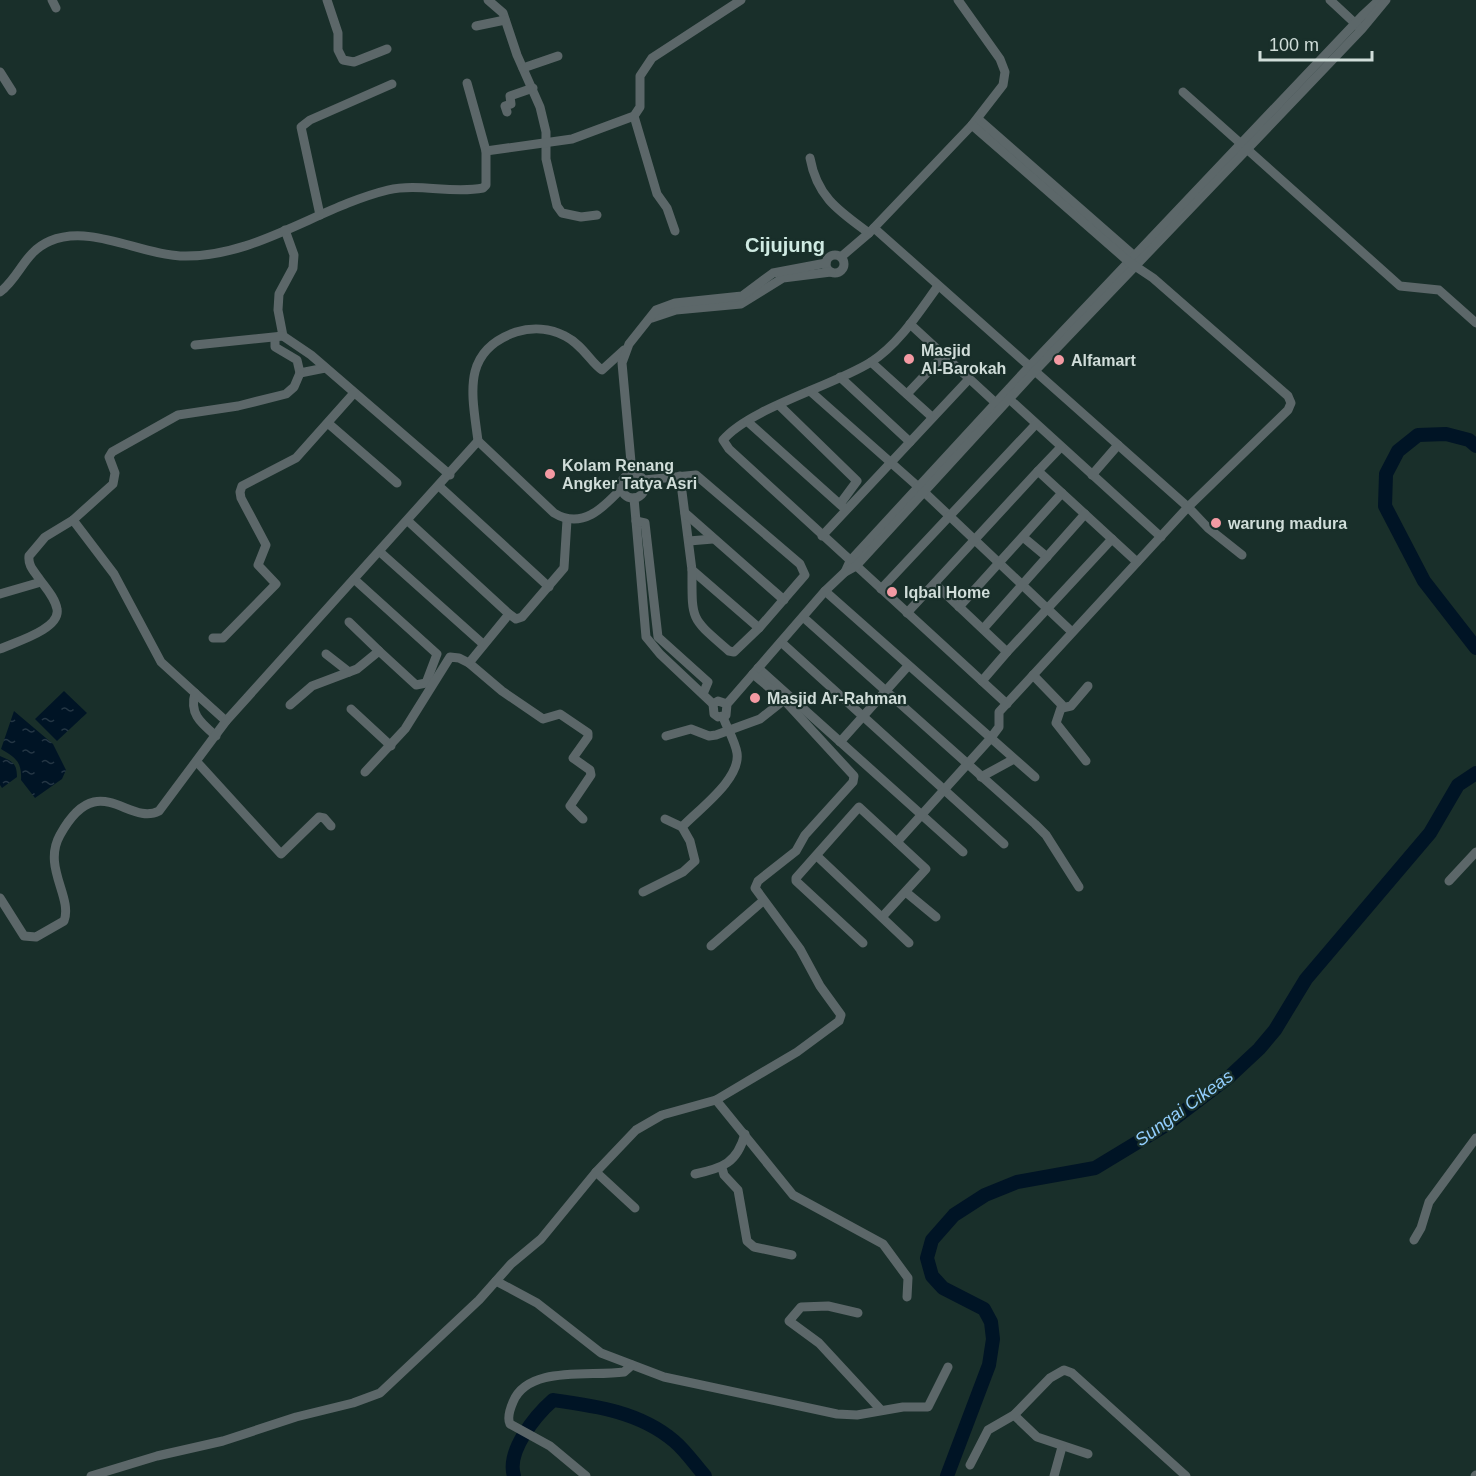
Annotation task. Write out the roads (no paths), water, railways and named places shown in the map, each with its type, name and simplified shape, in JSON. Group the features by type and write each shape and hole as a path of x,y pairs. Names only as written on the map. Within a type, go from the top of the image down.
{"street":[{"path":"327,0 338,33 338,50 343,60 354,62 387,49"},
{"path":"488,0 503,13 523,68 547,119 544,145 557,206 562,213 581,217 597,215"},
{"path":"486,151 544,145 572,139 634,116 640,107 639,76 652,58 741,0"},
{"path":"841,257 872,231 975,122 1004,85 1005,72 993,47 958,0"},
{"path":"1330,0 1359,27"},
{"path":"723,717 728,711 727,704 825,591 1031,370 1385,0"},
{"path":"476,26 505,20"},
{"path":"523,68 558,56"},
{"path":"0,72 12,91"},
{"path":"0,292 26,258 51,240 73,236 96,238 154,253 199,256 217,254 389,190 483,188 486,185 486,151 467,83"},
{"path":"320,215 301,127 310,120 392,84"},
{"path":"507,112 505,106 511,104 510,96 533,88"},
{"path":"1183,92 1400,286 1439,290 1476,323"},
{"path":"634,116 657,194 667,208 675,231"},
{"path":"897,842 990,739 999,727 998,714 1033,675 1188,507 1288,410 1291,403 1288,396 975,122"},
{"path":"810,158 813,173 824,196 872,231 938,286 1188,507 1208,528 1242,555"},
{"path":"0,649 41,632 53,622 57,609 28,562 31,551 45,537 73,520 113,484 115,473 109,457 112,452 178,415 238,406 286,393 294,387 300,373 297,360 275,347 279,337 279,294 293,268 294,255 285,230"},
{"path":"632,473 623,478 621,489 600,511 582,519 567,520 554,513 478,441 472,382 478,362 494,341 520,331 549,330 574,341 602,370 626,348 656,310 668,304 742,297 773,273 826,263 834,255 841,257"},
{"path":"649,319 668,311 741,304 783,278 842,269 841,257"},
{"path":"826,263 831,272"},
{"path":"938,286 910,324 871,362 748,422 727,436 724,443 822,536 1007,704"},
{"path":"910,324 998,406"},
{"path":"195,345 279,337 325,368 450,475"},
{"path":"626,348 622,363 632,473"},
{"path":"907,394 944,355"},
{"path":"871,362 932,417"},
{"path":"300,373 325,368"},
{"path":"840,377 909,442"},
{"path":"843,507 890,463 969,379"},
{"path":"810,392 920,489 1072,632"},
{"path":"213,638 223,638 276,584 258,566 266,545 241,498 242,486 290,463 329,424 354,393"},
{"path":"1006,397 1161,537"},
{"path":"779,405 857,481 843,507 822,536"},
{"path":"748,422 843,507"},
{"path":"329,424 397,483"},
{"path":"881,589 1036,424"},
{"path":"0,898 24,936 36,937 64,921 66,912 57,880 54,852 56,842 65,826 80,810 93,802 155,813 197,762 226,721 450,475 478,441"},
{"path":"1092,475 1118,445"},
{"path":"907,613 1061,447"},
{"path":"1038,471 1137,562"},
{"path":"632,473 644,480 680,476 696,475 800,564 805,575 759,628 734,652 729,651 697,623 692,611 692,570 680,476"},
{"path":"621,489 625,495 634,498 643,494 644,480"},
{"path":"439,486 549,586"},
{"path":"959,607 1062,493"},
{"path":"634,498 646,637 660,654 713,704 714,714 723,717"},
{"path":"685,513 784,600"},
{"path":"983,629 1085,514"},
{"path":"73,520 114,574 161,662 226,721"},
{"path":"408,521 516,619 522,617 566,564 567,520"},
{"path":"636,520 645,523 657,633 708,682 703,694"},
{"path":"1023,537 1047,557"},
{"path":"689,541 713,538"},
{"path":"982,681 1112,539"},
{"path":"380,552 483,644"},
{"path":"639,563 650,562"},
{"path":"692,570 759,628"},
{"path":"349,622 378,651 420,687 426,684 438,655 354,579"},
{"path":"0,594 41,582"},
{"path":"935,584 1007,652"},
{"path":"825,591 1035,777"},
{"path":"642,601 653,600"},
{"path":"469,663 509,614"},
{"path":"803,617 1046,835 1079,886"},
{"path":"781,642 1004,844"},
{"path":"660,654 668,646"},
{"path":"290,705 312,686 365,664 378,651"},
{"path":"326,654 349,672"},
{"path":"365,772 391,746 419,709 450,657 459,658 469,663 502,691 543,719 547,720 560,714 588,733 588,737 573,758 590,770 591,775 570,806 584,819"},
{"path":"840,742 908,666"},
{"path":"91,1476 369,1398 393,1382 541,1239 596,1172 643,1125 676,1110 716,1100 797,1052 832,1026 841,1015 820,986 800,950 755,888 758,881 796,851 805,835 855,780 756,671"},
{"path":"756,671 840,742 963,852"},
{"path":"1033,675 1062,705 1056,723 1086,761"},
{"path":"1062,708 1071,706 1088,686"},
{"path":"195,693 193,702 195,715 216,736"},
{"path":"713,704 718,700 727,704"},
{"path":"666,736 691,729 709,736 728,731 760,718 784,700"},
{"path":"351,709 391,746"},
{"path":"682,827 733,773 737,760 736,750 723,717"},
{"path":"981,777 1014,759"},
{"path":"197,762 281,854 320,817 331,826"},
{"path":"863,943 796,881 796,878 817,856 856,805 926,869 907,893 883,916"},
{"path":"643,892 683,872 695,861 694,852 682,827 665,819"},
{"path":"1449,881 1476,852"},
{"path":"817,856 909,943"},
{"path":"907,893 936,917"},
{"path":"711,946 763,901"},
{"path":"716,1100 793,1195 883,1244 908,1278 907,1297"},
{"path":"695,1174 722,1168 737,1155 745,1134"},
{"path":"1414,1239 1421,1228 1429,1202 1476,1138"},
{"path":"722,1168 724,1175 738,1190 747,1241 754,1247 792,1255"},
{"path":"596,1172 636,1209"},
{"path":"496,1281 537,1303 595,1349 632,1365 663,1377 817,1411 857,1415 903,1407 928,1407 948,1367"},
{"path":"858,1312 828,1306 804,1306 797,1309 789,1321 819,1343 880,1410"},
{"path":"586,1476 536,1438 513,1426 508,1421 511,1405 522,1387 530,1382 546,1377 624,1372 632,1365"},
{"path":"970,1465 988,1430 1014,1415 1050,1378 1064,1370 1072,1373 1186,1476"},
{"path":"1014,1415 1037,1437 1088,1454"},
{"path":"1054,1476 1062,1447"}],"water":[{"path":"64,691 87,713 57,741 35,719"},
{"path":"14,711 53,744 66,770 62,779 35,798 21,780 17,761 1,749"},
{"path":"0,756 13,763 17,772 17,777 2,788 0,785"}],"waterway":[{"name":"Sungai Cikeas","path":"1476,446 1469,440 1446,434 1418,435 1398,451 1386,474 1385,506 1424,581 1476,648"},
{"name":"Sungai Cikeas","path":"947,1476 989,1365 993,1339 991,1322 984,1309 943,1288 932,1276 927,1258 932,1240 954,1215 985,1195 1017,1182 1095,1168 1166,1125 1229,1077 1259,1049 1275,1030 1306,979 1430,833 1458,785 1476,773"},
{"path":"514,1476 514,1456 518,1445 531,1424 553,1400 601,1408 647,1423 678,1445 705,1476"}],"place":[{"name":"Masjid Al-Barokah","path":"909,359"},
{"name":"Alfamart","path":"1059,360"},
{"name":"Kolam Renang Angker Tatya Asri","path":"550,474"},
{"name":"warung madura","path":"1216,523"},
{"name":"Iqbal Home","path":"892,592"},
{"name":"Masjid Ar-Rahman","path":"755,698"}],"district":[{"name":"Cijujung","path":"785,245"}]}
